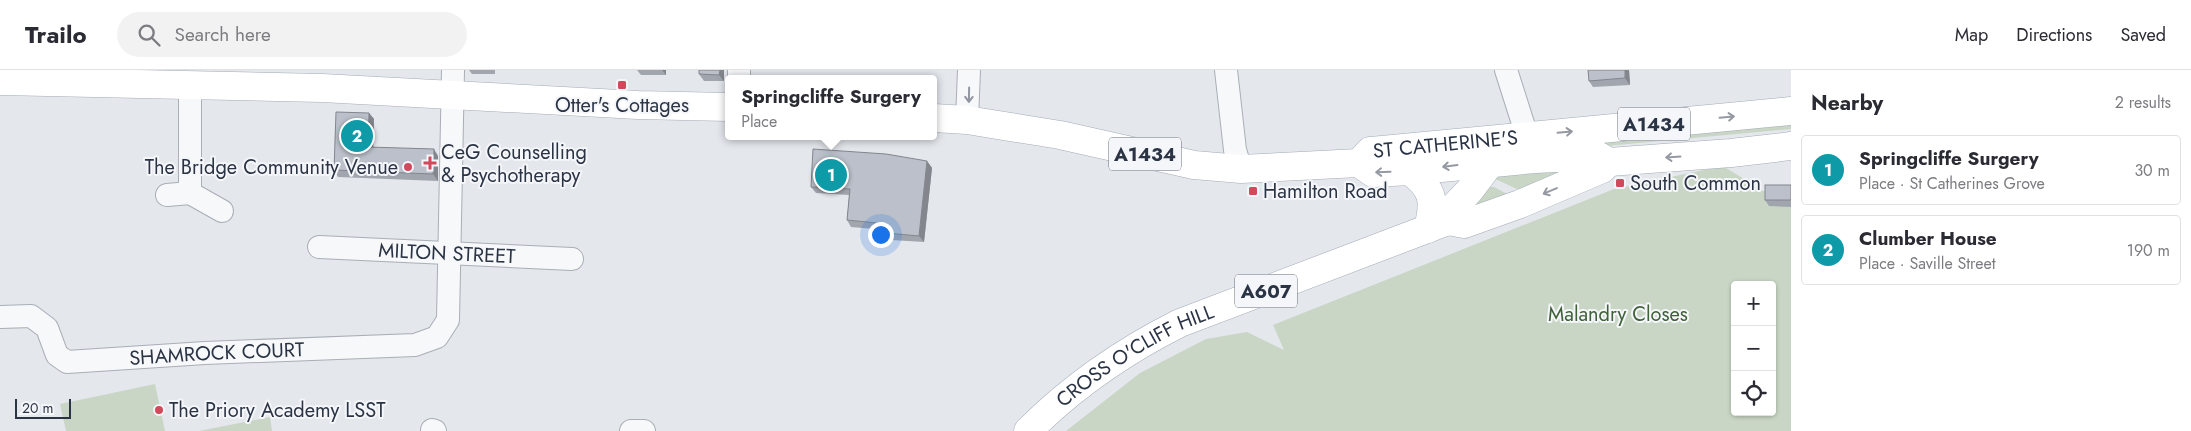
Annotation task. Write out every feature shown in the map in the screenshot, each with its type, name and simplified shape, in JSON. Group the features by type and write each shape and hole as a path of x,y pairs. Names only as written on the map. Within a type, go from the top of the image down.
{"main road":[{"path":"0,81 109,77 190,85 282,78 453,82 638,105 725,107"},
{"name":"ST CATHERINE'S","path":"1791,111 1370,151 1359,163 1373,173 1491,162 1599,156 1609,162 1731,153 1791,146"},
{"name":"A1434","path":"937,118 968,120 1060,135 1194,165 1241,169 1359,163"},
{"path":"1438,225 1470,190 1507,144 1522,136"},
{"name":"ST CATHERINE'S","path":"1438,225 1464,224 1520,204 1602,169 1609,162"},
{"path":"1410,171 1427,186 1432,196 1438,225"},
{"name":"CROSS O'CLIFF HILL","path":"1035,424 1092,376 1136,347 1180,323 1438,225"}],"street":[{"path":"968,120 969,70"},
{"path":"1226,70 1235,150 1241,169"},
{"path":"1506,70 1522,136"},
{"path":"449,254 453,82"},
{"path":"190,85 190,193"},
{"path":"167,194 190,193 222,212"},
{"name":"MILTON STREET","path":"319,247 572,259"},
{"name":"SHAMROCK COURT","path":"0,317 31,316 47,328 57,355 67,362 214,352 415,345 437,337 448,320 449,254"},
{"path":"631,431 644,431"}],"green space":[{"path":"1791,121 1791,129 1530,153 1536,147"},
{"path":"1597,162 1521,191 1491,177 1497,172"},
{"name":"Malandry Closes","path":"1723,166 1763,191 1791,190 1791,431 1066,431 1140,373 1206,339 1247,332 1284,350 1273,325 1614,189"},
{"path":"1484,187 1494,187 1511,196 1474,210 1470,204"},
{"path":"155,384 165,431 66,431 60,404"},
{"path":"270,417 272,431 199,431"}],"building":[{"path":"699,70 720,70 719,75 699,74"},
{"path":"1588,70 1625,70 1625,78 1589,81"},
{"path":"336,112 369,113 368,147 434,149 433,174 334,170"},
{"path":"813,149 886,154 927,161 919,236 886,233 887,224 847,220 850,189 811,187"},
{"path":"1765,185 1791,185 1791,200 1765,200"}],"place":[{"name":"Otter's Cottages","path":"622,85"},
{"name":"Clumber House","path":"357,136"},
{"name":"CeG Counselling & Psychotherapy","path":"430,163"},
{"name":"The Bridge Community Venue","path":"408,167"},
{"name":"Springcliffe Surgery","path":"831,175"},
{"name":"South Common","path":"1620,183"},
{"name":"Hamilton Road","path":"1253,191"},
{"name":"The Priory Academy LSST","path":"159,410"}]}
